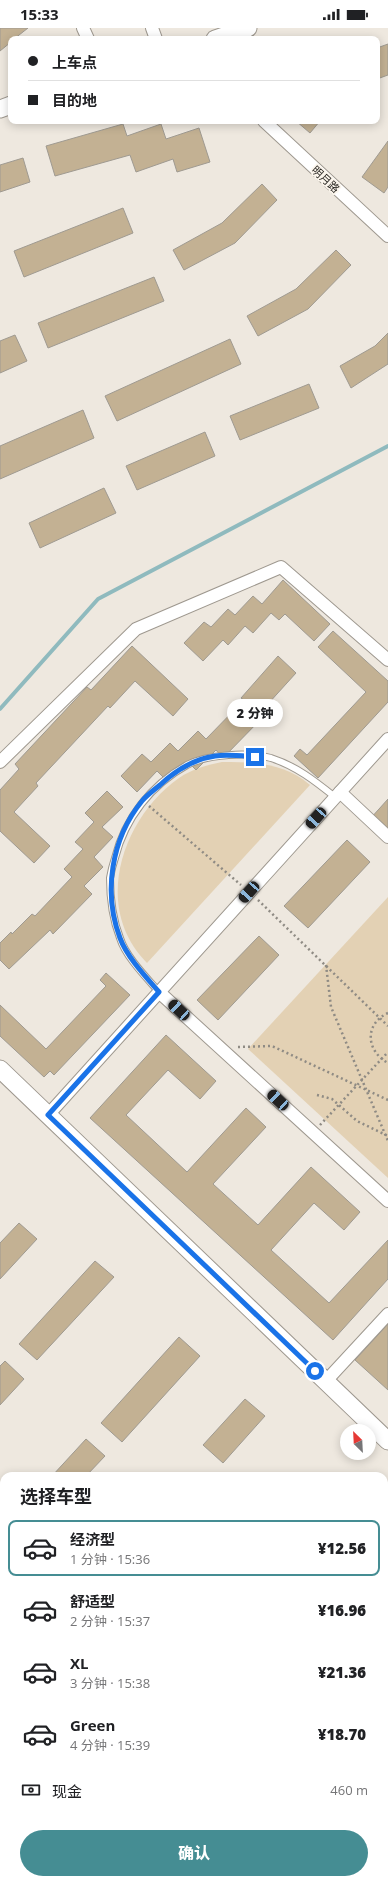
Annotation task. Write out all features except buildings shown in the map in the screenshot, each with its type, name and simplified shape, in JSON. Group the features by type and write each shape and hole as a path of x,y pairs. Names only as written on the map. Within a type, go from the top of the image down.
{"street":[{"path":"224,36 248,28"},
{"name":"明月路","path":"267,124 388,236"},
{"path":"0,762 136,629 281,567 388,660"},
{"path":"48,1115 388,739"},
{"path":"337,795 388,836"},
{"path":"159,992 388,1201"},
{"path":"0,1069 388,1441"},
{"path":"326,1381 388,1314"}],"lane":[{"path":"159,992 138,967 120,939 111,904 110,877 118,847 128,823 142,801 166,780 188,764 215,756 269,758 292,766 310,776 337,795"}],"path":[{"path":"142,801 249,892 326,964 388,1026"},
{"path":"326,964 331,1007 363,1079 388,1141"},
{"path":"388,1013 380,1018 372,1029 371,1037 375,1054 388,1064"},
{"path":"219,1047 272,1046 388,1100"},
{"path":"313,1133 388,1052"},
{"path":"317,1095 332,1099 357,1122 387,1136"}],"shaded area":[{"path":"222,762 246,762 269,765 290,772 310,785 147,963 130,941 121,917 118,891 121,865 129,840 142,816 159,795 179,778 189,772 211,764"},
{"path":"388,897 388,1178 248,1049"}],"waterway":[{"path":"0,709 98,599 388,446"}],"route":[{"path":"255,757 240,755 215,756 188,764 166,780 142,801 128,823 118,847 110,877 111,904 120,939 138,967 159,992 48,1115 315,1371"}]}
